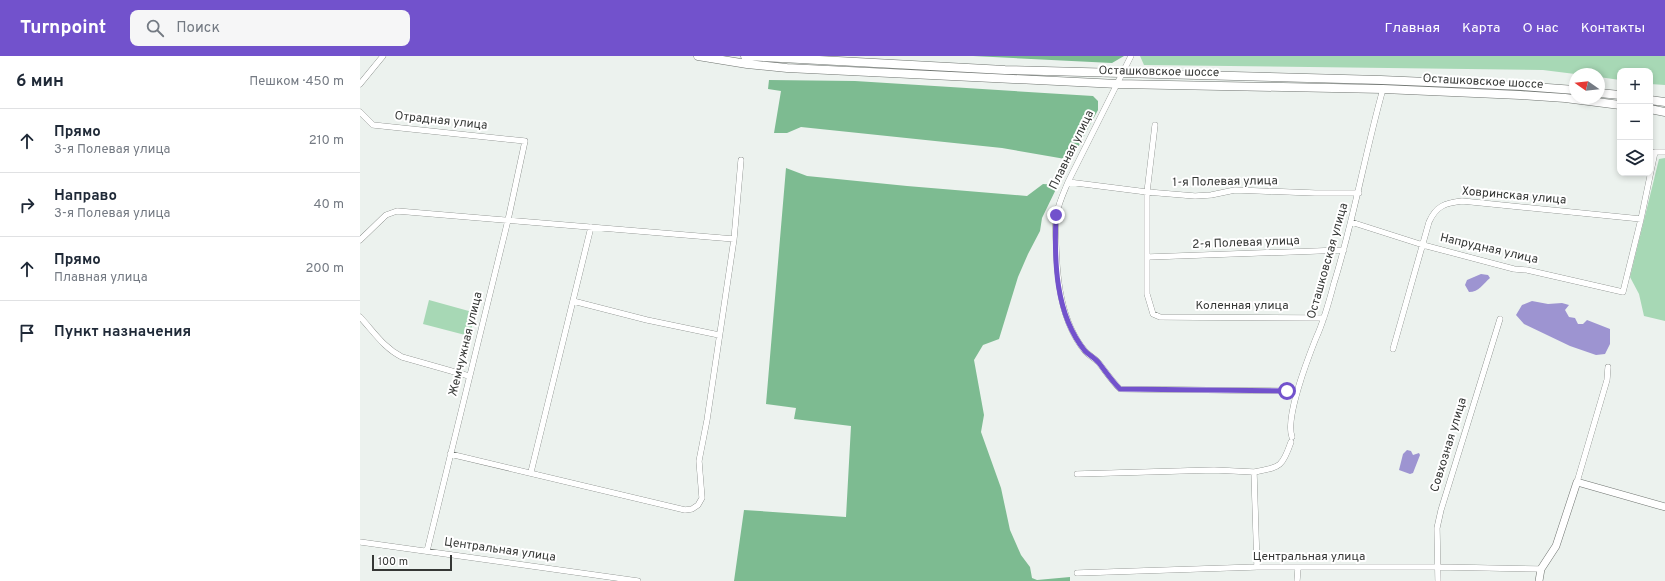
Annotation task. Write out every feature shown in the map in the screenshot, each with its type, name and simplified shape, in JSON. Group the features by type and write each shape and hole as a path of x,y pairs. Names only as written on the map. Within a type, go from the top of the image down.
{"main road":[{"name":"Осташковское шоссе","path":"698,56 747,64 787,68 1118,84 1383,89 1520,95 1565,98 1617,105"},
{"name":"Осташковское шоссе","path":"745,56 1005,70 1522,86 1569,90"},
{"path":"1605,94 1617,95"},
{"path":"1653,100 1665,102"},
{"path":"1653,110 1665,112"}],"street":[{"path":"360,84 383,56"},
{"name":"Плавная улица","path":"1132,56 1068,182 1056,215 1056,264 1059,288 1066,315 1074,333 1085,351 1098,362 1113,383 1120,389 1287,391"},
{"name":"Осташковская улица","path":"1077,474 1214,470 1254,472 1275,468 1286,458 1292,440 1290,426 1298,391 1309,355 1324,318 1344,250 1383,89"},
{"name":"Отрадная улица","path":"360,112 373,125 525,141"},
{"path":"1148,257 1147,192 1155,125"},
{"name":"Жемчужная улица","path":"427,552 508,220 525,141"},
{"path":"1641,219 1655,152 1665,152"},
{"path":"450,454 531,472 685,510 692,509 698,505 702,498 699,461 734,239 741,160"},
{"name":"1-я Полевая улица","path":"1068,182 1147,192 1195,196 1211,195 1235,190 1315,193 1359,192"},
{"name":"Ховринская улица","path":"1393,349 1429,222 1433,212 1440,207 1452,202 1462,201 1641,219"},
{"path":"360,240 386,215 397,211 734,239"},
{"name":"Напрудная улица","path":"1351,222 1423,245 1514,269 1527,270 1623,292 1641,219"},
{"path":"531,472 591,227"},
{"name":"2-я Полевая улица","path":"1148,257 1344,250"},
{"name":"Коленная улица","path":"1148,257 1147,294 1153,314 1160,317 1324,318"},
{"path":"573,301 647,320 719,335"},
{"path":"360,318 376,334 382,344 402,358 469,376"},
{"name":"Совхозная улица","path":"1438,581 1437,528 1441,510 1500,319"},
{"path":"1538,581 1541,569 1556,546 1577,482 1605,387 1608,367"},
{"path":"1254,472 1257,567"},
{"path":"1577,482 1665,507"},
{"name":"Центральная улица","path":"360,542 638,581"},
{"name":"Центральная улица","path":"1077,573 1257,567 1438,567 1541,569"},
{"path":"1297,581 1298,568"}],"green space":[{"path":"973,56 1124,56 1112,63"},
{"path":"1140,56 1665,56 1665,85 1653,84 1653,68 1617,68 1617,80 1605,78 1605,68 1569,68 1569,73 1543,70 1144,65"},
{"path":"769,80 855,81 1093,96 1098,101 1098,110 1071,160 1002,148 801,127 787,133 774,133 781,91 768,89"},
{"path":"1665,158 1665,321 1644,316 1639,294 1630,277 1659,159"},
{"path":"786,168 807,176 1027,196 1043,184 1058,185 1042,218 1040,231 1018,277 999,339 983,345 974,360 984,415 981,432 1001,488 1010,530 1021,555 1030,567 1032,578 1037,580 1070,577 1070,581 734,581 744,510 846,517 851,426 794,419 796,408 766,404"},
{"path":"429,300 476,313 469,336 423,324"}],"shaded area":[{"path":"1481,274 1488,275 1490,278 1476,291 1469,292 1465,285 1467,280"},
{"path":"1532,301 1548,304 1562,303 1569,305 1565,310 1569,317 1575,318 1578,324 1583,324 1587,320 1610,329 1610,344 1605,354 1596,355 1570,346 1524,324 1516,315 1522,305"},
{"path":"1407,450 1411,451 1413,455 1419,453 1420,455 1413,473 1410,474 1399,470 1403,454"}],"route":[{"path":"1056,215 1056,264 1059,288 1066,315 1074,333 1085,351 1098,362 1113,383 1120,389 1287,391"}]}
